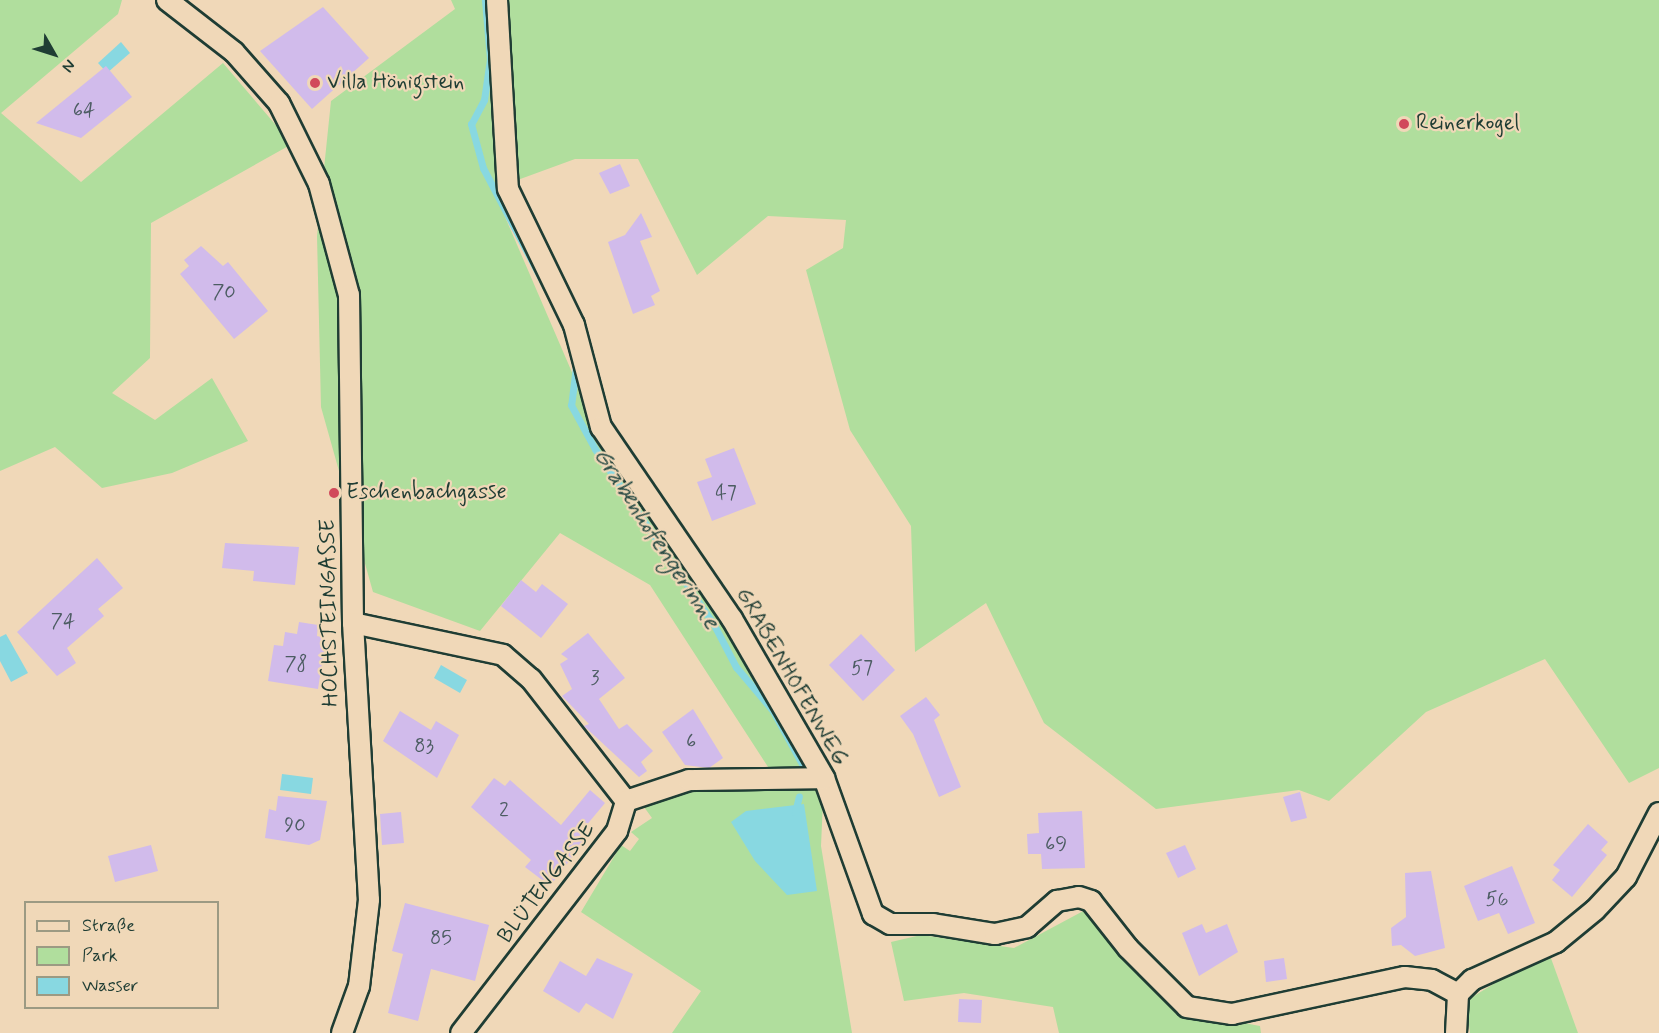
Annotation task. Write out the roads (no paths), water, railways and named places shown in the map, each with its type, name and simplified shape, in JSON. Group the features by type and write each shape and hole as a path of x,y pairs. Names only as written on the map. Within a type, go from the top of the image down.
{"street":[{"name":"HOCHSTEINGASSE","path":"167,0 234,52 279,103 320,184 336,236 353,341 353,623 369,900 359,986 342,1033"},
{"name":"GRABENHOFENWEG","path":"497,0 508,189 573,325 601,427 732,619 824,778 861,892 873,914 891,924 933,924 995,934 1027,927 1057,901 1079,897 1091,901 1128,948 1187,1006 1232,1014 1405,977 1432,980 1458,994"},
{"path":"353,623 503,655 531,679 626,801 689,780 824,778"},
{"name":"BLÜTENGASSE","path":"461,1033 617,831 626,801"},
{"path":"1456,1033 1458,994 1472,980 1556,942 1595,910 1626,877 1659,813"}],"water":[{"path":"121,42 130,53 107,73 98,63"},
{"path":"6,634 28,673 11,682 0,661 0,637"},
{"path":"441,665 467,680 460,693 434,678"},
{"path":"282,774 313,778 311,794 280,790"},
{"path":"804,804 817,891 787,895 755,861 731,822 746,811"}],"waterway":[{"name":"Grabenhofengerinne","path":"485,0 490,59 484,100 471,124 483,168 559,313"},
{"name":"Grabenhofengerinne","path":"576,366 571,405 595,449 713,623 736,667 773,711 802,764"},
{"name":"Grabenhofengerinne","path":"795,812 799,796"}],"place":[{"name":"Villa Hönigstein","path":"315,83"},
{"name":"Reinerkogel","path":"1404,124"},
{"name":"Eschenbachgasse","path":"334,493"}]}
